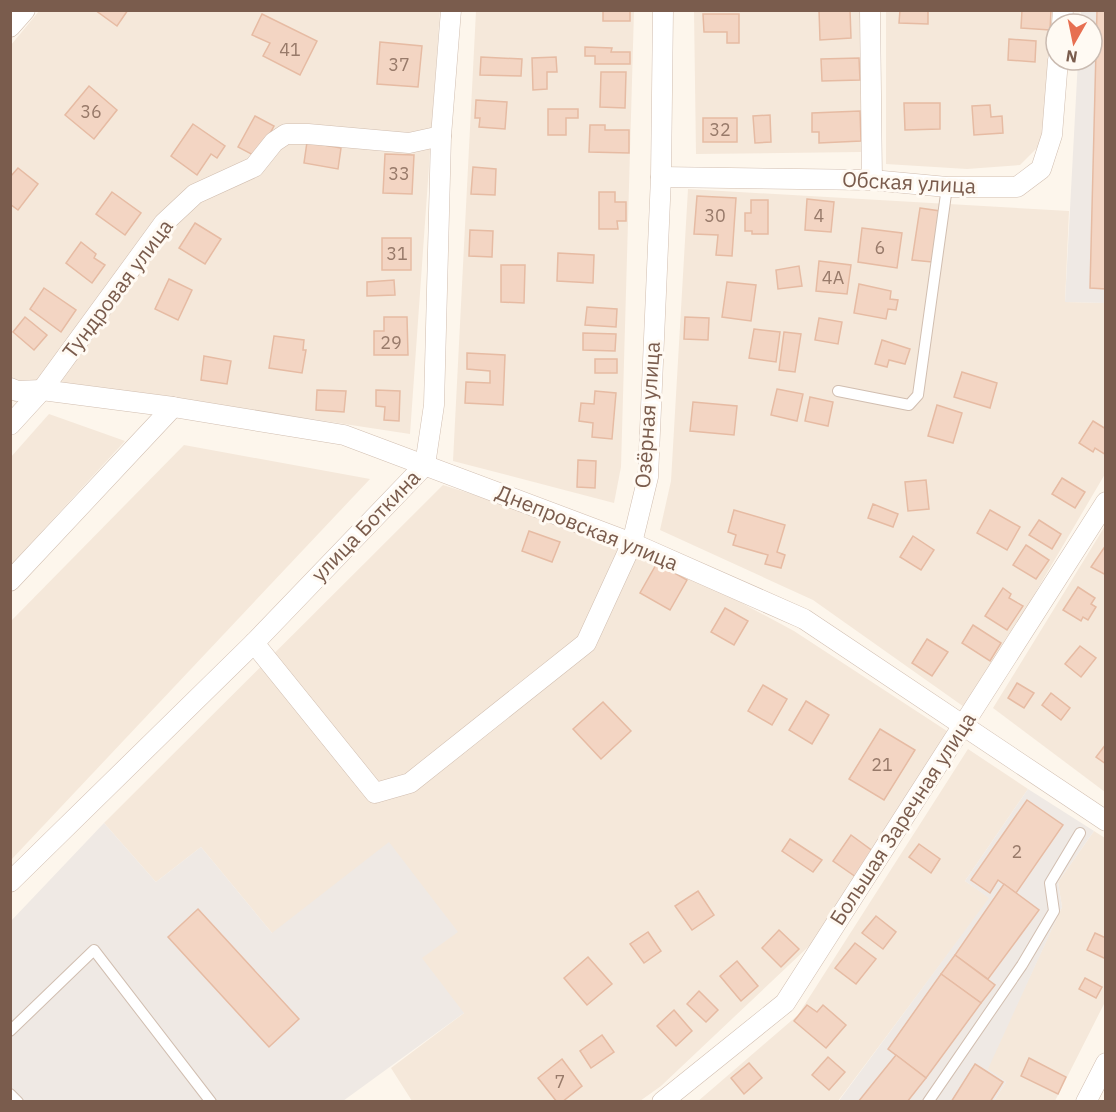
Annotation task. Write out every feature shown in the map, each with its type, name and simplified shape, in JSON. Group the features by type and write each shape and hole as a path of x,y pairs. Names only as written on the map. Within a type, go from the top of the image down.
{"street":[{"path":"10,27 24,10"},
{"name":"улица Боткина","path":"10,882 254,643 425,465 434,405 441,136 451,10"},
{"name":"Озёрная улица","path":"254,643 375,793 410,783 586,643 632,543 648,477 661,177 663,10"},
{"path":"870,10 872,180"},
{"name":"Обская улица","path":"661,177 872,180 947,187 1017,187 1041,169 1052,135 1057,72"},
{"name":"Тундровая улица","path":"10,425 42,390 164,223 195,194 254,167 274,142 286,134 409,143 441,136"},
{"name":"Днепровская улица","path":"10,388 17,391 42,390 173,406 344,435 632,543 804,619 1106,821"},
{"path":"10,581 173,406"},
{"name":"Большая Заречная улица","path":"662,1101 785,1003 1106,502"},
{"path":"1086,1101 1106,1063"}],"lane":[{"path":"838,391 909,405 918,395 947,187"},
{"path":"928,1101 1022,965 1054,911 1050,883 1080,833"},
{"path":"10,1032 94,950 211,1101"},
{"path":"10,1094 18,1101"}],"shaded area":[{"path":"39,11 440,11 410,434 193,401 11,385 11,45"},
{"path":"476,11 634,11 621,467 614,503 453,461"},
{"path":"694,11 861,11 861,152 696,154"},
{"path":"886,11 1055,11 1044,12 1044,72 1049,72 1041,144 1020,165 967,169 886,164"},
{"path":"1105,11 1105,303 1065,302 1077,72 1104,72 1104,12 1081,12"},
{"path":"688,189 1069,211 1065,302 1105,303 1105,474 967,709 813,600 660,530 671,481"},
{"path":"49,414 125,441 11,565 11,457"},
{"path":"184,445 370,479 11,860 11,621"},
{"path":"443,485 616,540 660,559 794,631 953,735 824,932 661,1086 640,1101 412,1101 391,1068 464,1013 272,933 201,847 156,882 104,823"},
{"path":"1105,526 1105,792 993,708"},
{"path":"968,749 1028,789 965,881 990,898 838,1101 697,1102 798,1015"},
{"path":"1028,789 1094,831 1058,882 1062,907 988,1069 1006,1082 994,1101 838,1102 989,898 965,881"},
{"path":"104,823 156,882 201,847 272,933 389,842 458,932 422,958 464,1013 343,1101 11,1101 10,922"},
{"path":"1094,831 1105,838 1105,1002 1055,1101 994,1101 1006,1082 987,1069 1062,907 1058,882"}],"building":[{"path":"95,10 128,10 117,26"},
{"path":"603,10 630,10 630,21 603,21"},
{"path":"819,10 850,10 851,38 820,40"},
{"path":"900,10 928,10 928,24 899,23"},
{"path":"1022,10 1051,10 1051,12 1044,12 1044,30 1021,28"},
{"path":"1097,10 1106,10 1106,289 1090,288 1095,72 1104,72 1104,12 1097,12"},
{"path":"262,14 317,41 300,75 263,56 270,43 252,35"},
{"path":"703,14 739,14 739,43 727,43 727,32 704,32"},
{"path":"1009,39 1036,41 1035,62 1008,60"},
{"path":"380,42 422,46 418,87 377,84"},
{"path":"585,47 612,48 611,52 630,52 630,64 595,64 595,56 585,56"},
{"path":"481,57 522,59 521,76 480,75"},
{"path":"556,57 557,72 547,72 547,89 533,90 532,58"},
{"path":"859,58 860,80 822,81 821,59"},
{"path":"601,72 626,72 625,108 600,107"},
{"path":"89,86 117,110 94,139 65,115"},
{"path":"476,100 507,102 505,129 479,127 480,118 475,118"},
{"path":"904,103 940,103 940,129 905,130"},
{"path":"990,105 991,117 1002,116 1003,133 974,135 972,106"},
{"path":"548,109 578,109 578,118 566,118 566,135 548,135"},
{"path":"860,111 861,141 819,143 819,132 812,132 812,113"},
{"path":"770,115 771,142 755,143 753,116"},
{"path":"255,116 274,126 257,157 238,147"},
{"path":"703,118 737,118 737,142 703,142"},
{"path":"193,124 225,146 217,158 211,154 197,175 171,156"},
{"path":"590,125 605,125 605,130 629,130 629,153 589,152"},
{"path":"307,142 341,148 338,169 304,163"},
{"path":"385,154 414,155 412,194 383,193"},
{"path":"473,167 496,169 495,195 471,194"},
{"path":"18,168 38,184 18,210 10,204 10,177"},
{"path":"112,192 141,213 125,235 96,214"},
{"path":"599,192 615,192 615,202 626,202 626,221 617,221 618,229 599,229"},
{"path":"697,196 736,198 732,256 716,255 718,235 694,234"},
{"path":"807,199 834,202 831,232 805,230"},
{"path":"751,200 768,200 768,234 752,234 752,231 745,231 745,213 751,213"},
{"path":"920,208 940,211 932,262 912,260"},
{"path":"195,223 221,239 205,264 179,248"},
{"path":"862,228 902,233 897,268 858,262"},
{"path":"470,230 493,231 492,257 469,256"},
{"path":"382,238 411,238 411,270 382,270"},
{"path":"81,242 96,254 94,258 105,265 92,283 66,263"},
{"path":"558,253 594,255 593,283 557,281"},
{"path":"819,261 851,265 847,294 816,291"},
{"path":"501,265 525,265 524,303 501,302"},
{"path":"799,266 802,286 778,289 776,270"},
{"path":"169,279 192,290 178,320 155,309"},
{"path":"394,280 395,295 367,296 367,282"},
{"path":"727,282 756,285 751,321 722,317"},
{"path":"859,284 891,291 890,299 898,300 896,310 888,309 886,319 854,313"},
{"path":"44,288 76,310 61,332 30,309"},
{"path":"587,307 617,309 616,327 585,325"},
{"path":"25,317 47,335 34,350 13,332"},
{"path":"384,317 407,317 408,355 374,355 374,331 384,331"},
{"path":"685,317 709,318 708,340 684,339"},
{"path":"819,318 842,322 838,344 815,340"},
{"path":"754,329 780,332 776,362 749,358"},
{"path":"784,332 801,334 795,372 779,370"},
{"path":"583,333 616,334 615,351 583,350"},
{"path":"274,336 304,340 303,350 306,350 302,373 269,368"},
{"path":"882,340 910,349 905,364 889,360 887,367 875,364"},
{"path":"467,353 505,355 503,405 465,403 466,382 490,383 490,371 467,369"},
{"path":"204,356 231,361 227,384 201,380"},
{"path":"595,359 617,359 617,373 595,373"},
{"path":"962,372 997,383 990,408 954,397"},
{"path":"777,389 803,394 797,421 771,415"},
{"path":"317,390 346,391 344,412 316,410"},
{"path":"376,390 400,391 399,421 384,420 385,407 376,406"},
{"path":"595,391 616,393 612,439 592,437 593,423 579,421 581,403 594,404"},
{"path":"810,397 833,402 828,426 805,421"},
{"path":"693,402 737,406 734,435 690,431"},
{"path":"937,405 962,413 953,443 928,436"},
{"path":"1093,421 1106,429 1106,455 1095,448 1093,452 1079,443"},
{"path":"578,460 596,461 595,488 577,487"},
{"path":"1062,478 1085,492 1075,508 1052,494"},
{"path":"926,480 929,509 908,511 905,482"},
{"path":"873,504 898,514 893,527 868,518"},
{"path":"734,510 785,525 777,552 785,555 781,568 765,564 768,555 733,545 736,535 728,532"},
{"path":"990,510 1020,527 1007,550 977,533"},
{"path":"1039,520 1061,534 1052,549 1029,535"},
{"path":"529,531 560,542 552,562 522,551"},
{"path":"913,536 934,550 921,570 900,557"},
{"path":"1026,545 1049,560 1036,579 1013,565"},
{"path":"1106,545 1106,575 1091,567"},
{"path":"657,563 687,580 670,610 640,593"},
{"path":"1078,587 1095,598 1091,604 1096,607 1088,620 1083,617 1081,621 1063,610"},
{"path":"1003,588 1011,594 1009,598 1023,606 1007,630 985,616"},
{"path":"725,608 748,621 734,645 711,632"},
{"path":"973,625 1001,643 990,661 962,643"},
{"path":"927,639 948,652 932,676 912,663"},
{"path":"1080,646 1096,658 1081,677 1065,664"},
{"path":"1017,683 1034,693 1024,708 1008,698"},
{"path":"763,685 787,699 772,725 748,711"},
{"path":"1051,693 1070,708 1061,720 1042,705"},
{"path":"806,701 829,715 812,744 789,730"},
{"path":"603,702 631,731 601,759 573,729"},
{"path":"880,729 915,750 884,800 849,779"},
{"path":"1106,744 1106,764 1096,757"},
{"path":"1027,800 1063,825 1016,893 998,880 990,893 971,880"},
{"path":"851,835 874,852 856,877 833,861"},
{"path":"790,839 822,860 813,872 782,851"},
{"path":"919,844 940,859 931,873 909,857"},
{"path":"1004,884 1039,910 988,979 955,955"},
{"path":"698,891 714,915 692,930 675,906"},
{"path":"198,909 299,1019 269,1047 168,937"},
{"path":"876,916 896,932 883,949 862,933"},
{"path":"779,930 799,949 781,967 762,948"},
{"path":"648,932 661,951 644,963 630,944"},
{"path":"1095,933 1106,938 1106,959 1087,950"},
{"path":"855,943 876,959 856,984 835,968"},
{"path":"955,955 995,985 981,1003 941,974"},
{"path":"588,957 612,984 587,1005 564,978"},
{"path":"737,961 758,986 741,1001 720,976"},
{"path":"941,974 981,1003 926,1078 888,1049"},
{"path":"1085,978 1102,987 1096,998 1079,989"},
{"path":"699,991 718,1010 706,1022 687,1004"},
{"path":"807,1005 817,1012 823,1005 846,1025 826,1048 794,1021"},
{"path":"674,1010 692,1031 676,1046 657,1026"},
{"path":"602,1035 614,1052 591,1068 580,1051"},
{"path":"896,1055 926,1078 907,1102 858,1102"},
{"path":"828,1057 845,1072 829,1090 812,1075"},
{"path":"1029,1058 1066,1077 1058,1094 1021,1076"},
{"path":"562,1059 582,1086 562,1102 557,1102 538,1078"},
{"path":"749,1063 762,1078 744,1094 731,1078"},
{"path":"975,1064 1003,1082 990,1102 951,1102"}]}
